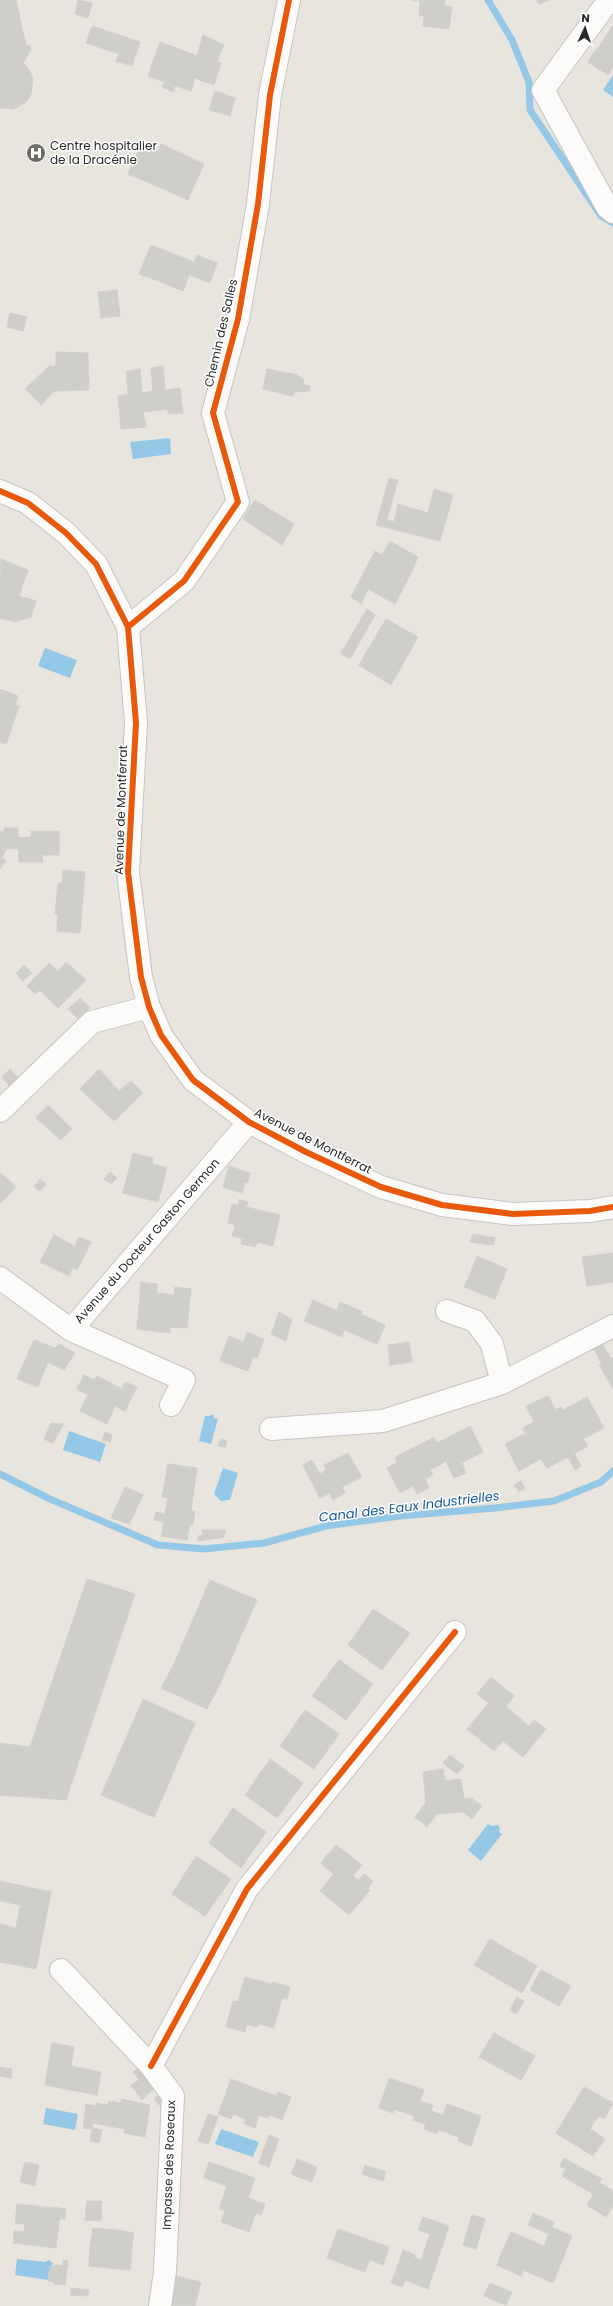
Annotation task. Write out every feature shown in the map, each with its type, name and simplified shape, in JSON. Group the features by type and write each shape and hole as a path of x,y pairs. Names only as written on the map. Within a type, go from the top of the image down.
{"street":[{"name":"Chemin des Salles","path":"128,627 184,581 238,502 213,413 238,319 258,204 270,95 289,0"},
{"path":"609,0 543,90 607,208 613,212"},
{"name":"Avenue de Montferrat","path":"0,491 28,503 66,533 96,564 128,627 136,723 128,872 141,977 149,1007 161,1035 193,1080 249,1122 306,1152 381,1187 442,1205 513,1214 590,1211 613,1207"},
{"path":"0,1111 92,1022 149,1007"},
{"name":"Avenue du Docteur Gaston Germon","path":"0,1278 70,1330 249,1122"},
{"path":"447,1311 475,1321 492,1344 502,1383"},
{"path":"271,1429 383,1421 502,1383 613,1326"},
{"path":"70,1330 184,1380 171,1405"},
{"path":"151,2066 247,1889 455,1632"},
{"name":"Impasse des Roseaux","path":"61,1970 151,2066 173,2096 165,2272 160,2306"}],"water":[{"path":"613,75 613,97 603,90"},
{"path":"170,438 171,454 133,459 130,442"},
{"path":"45,648 77,660 70,678 38,666"},
{"path":"213,1414 214,1418 218,1419 211,1444 199,1441 205,1416"},
{"path":"69,1431 106,1444 100,1462 63,1450"},
{"path":"223,1468 238,1473 230,1500 221,1501 214,1494"},
{"path":"488,1824 492,1826 498,1825 500,1828 499,1832 502,1834 481,1861 468,1850"},
{"path":"46,2108 78,2114 75,2130 43,2124"},
{"path":"221,2129 259,2142 253,2157 215,2144"},
{"path":"17,2259 45,2262 49,2260 53,2264 50,2267 48,2280 15,2275"}],"building":[{"path":"0,0 16,0 26,45 0,51"},
{"path":"78,0 92,3 88,18 75,14"},
{"path":"420,0 445,0 444,5 452,7 449,29 423,26 424,16 419,16"},
{"path":"537,0 550,0 539,4"},
{"path":"613,25 613,59 597,50"},
{"path":"92,26 140,42 132,66 116,61 119,54 86,43"},
{"path":"203,35 224,45 217,62 221,63 214,85 181,73 176,86 148,76 160,42 197,56"},
{"path":"30,45 31,50 23,63 30,71 33,79 31,94 26,102 13,109 0,108 0,51"},
{"path":"596,49 613,59 613,67 608,75 588,62"},
{"path":"181,73 195,78 191,91 176,86"},
{"path":"164,82 175,86 173,92 162,87"},
{"path":"215,91 235,98 230,116 209,110"},
{"path":"142,143 158,151 161,144 204,164 191,193 148,174 145,181 128,174"},
{"path":"148,174 191,193 188,200 145,181"},
{"path":"151,245 194,262 197,255 217,263 210,283 202,280 204,271 193,267 186,283 161,273 159,281 139,274"},
{"path":"193,267 204,271 202,280 189,275"},
{"path":"161,273 186,283 183,291 159,281"},
{"path":"117,290 120,316 101,318 98,292"},
{"path":"10,313 27,317 23,331 7,327"},
{"path":"56,352 88,353 89,390 54,391 41,405 25,389 49,366 56,366"},
{"path":"163,366 165,390 180,388 183,413 168,414 168,409 143,412 146,427 121,429 118,396 128,394 126,371 140,369 142,393 153,391 151,368"},
{"path":"267,369 298,375 303,379 304,385 310,386 310,391 294,392 293,396 263,389"},
{"path":"389,478 398,480 387,520 394,522 398,504 428,513 434,489 453,495 440,541 376,525"},
{"path":"255,500 294,524 282,545 243,519"},
{"path":"390,541 418,557 412,571 382,555"},
{"path":"375,551 412,571 395,604 368,589 361,604 351,597"},
{"path":"1,559 28,570 19,596 36,601 31,617 15,622 4,619 7,612 0,610"},
{"path":"367,609 375,615 350,659 341,653"},
{"path":"0,610 7,612 4,619 0,618"},
{"path":"386,619 418,637 391,685 359,665"},
{"path":"0,689 18,696 15,705 19,706 6,744 0,742"},
{"path":"4,828 18,828 18,849 6,849 2,858 6,861 0,869 0,832 4,832"},
{"path":"31,831 59,831 59,855 31,855 31,862 19,862 18,838 31,837"},
{"path":"31,855 42,855 43,862 31,862"},
{"path":"63,870 85,872 80,933 57,931 58,914 55,914 58,883 62,883"},
{"path":"66,962 86,980 58,1008 40,990 35,994 27,986 49,963 58,972"},
{"path":"24,965 32,973 23,981 16,973"},
{"path":"80,998 90,1008 78,1019 68,1009"},
{"path":"10,1069 18,1078 9,1086 2,1077"},
{"path":"99,1069 119,1091 131,1081 143,1093 114,1121 80,1089"},
{"path":"48,1105 72,1129 61,1140 36,1118"},
{"path":"133,1153 153,1158 152,1164 132,1158"},
{"path":"132,1158 167,1168 160,1195 125,1185"},
{"path":"229,1166 250,1173 248,1183 245,1182 242,1193 223,1187"},
{"path":"0,1172 16,1187 8,1196 2,1189 0,1192"},
{"path":"110,1172 117,1178 111,1184 104,1179"},
{"path":"40,1179 46,1184 40,1191 34,1187"},
{"path":"125,1185 160,1195 158,1202 122,1193"},
{"path":"2,1189 8,1196 0,1204 0,1192"},
{"path":"239,1200 248,1202 246,1207 280,1215 273,1246 232,1236 235,1225 228,1223 232,1204 238,1205"},
{"path":"473,1234 495,1238 493,1245 470,1242"},
{"path":"54,1235 75,1246 79,1237 91,1242 77,1270 72,1268 69,1276 40,1262"},
{"path":"242,1239 257,1242 255,1247 241,1244"},
{"path":"613,1253 613,1282 587,1286 582,1257"},
{"path":"477,1256 507,1269 495,1299 479,1293 483,1285 468,1279"},
{"path":"468,1279 483,1285 479,1293 464,1287"},
{"path":"141,1282 157,1284 157,1293 174,1295 175,1287 191,1289 187,1328 170,1327 170,1333 137,1329"},
{"path":"313,1300 337,1311 340,1302 363,1312 361,1314 385,1325 377,1344 324,1321 321,1328 304,1321"},
{"path":"279,1312 292,1319 286,1341 271,1334"},
{"path":"324,1321 344,1330 342,1337 321,1328"},
{"path":"247,1332 264,1339 257,1358 253,1357 248,1371 220,1361 229,1336 244,1342"},
{"path":"34,1340 55,1348 59,1344 75,1353 64,1370 48,1362 41,1379 20,1371"},
{"path":"409,1342 412,1362 390,1365 388,1345"},
{"path":"603,1345 611,1358 602,1364 594,1349"},
{"path":"613,1357 613,1389 599,1365"},
{"path":"20,1371 41,1379 38,1387 17,1379"},
{"path":"84,1375 95,1380 88,1395 77,1389"},
{"path":"97,1376 122,1389 125,1382 137,1387 125,1411 115,1406 107,1424 80,1411"},
{"path":"548,1396 556,1410 545,1416 537,1401"},
{"path":"587,1397 604,1428 564,1449 545,1416 561,1407 563,1410"},
{"path":"537,1401 545,1416 534,1422 526,1406"},
{"path":"545,1416 562,1447 519,1471 505,1444 537,1427 534,1422"},
{"path":"534,1422 537,1427 525,1433 523,1428"},
{"path":"51,1423 64,1424 53,1443 44,1439"},
{"path":"470,1426 483,1452 450,1469 446,1461 438,1466 425,1442 434,1437 437,1443"},
{"path":"105,1432 112,1435 110,1442 102,1440"},
{"path":"220,1439 227,1441 225,1447 218,1446"},
{"path":"583,1439 588,1446 568,1457 564,1449"},
{"path":"425,1442 438,1466 430,1470 433,1475 400,1493 387,1468 417,1452 415,1447"},
{"path":"415,1447 417,1452 397,1463 395,1457"},
{"path":"562,1447 568,1457 547,1468 541,1459"},
{"path":"348,1453 362,1477 320,1498 303,1465 312,1460 320,1474 326,1470 324,1465"},
{"path":"574,1453 581,1466 575,1470 568,1457"},
{"path":"462,1463 466,1473 454,1478 450,1469"},
{"path":"168,1464 197,1468 191,1511 195,1511 193,1525 190,1524 187,1540 161,1536 168,1497 162,1497"},
{"path":"425,1479 429,1488 417,1494 413,1486"},
{"path":"521,1481 525,1488 519,1492 514,1485"},
{"path":"125,1487 143,1495 133,1517 115,1509"},
{"path":"342,1487 345,1493 333,1500 330,1493"},
{"path":"115,1509 133,1517 129,1524 111,1518"},
{"path":"156,1512 165,1514 164,1522 154,1520"},
{"path":"202,1530 226,1530 224,1537 198,1541 198,1536 203,1535"},
{"path":"87,1579 135,1594 66,1800 0,1795 0,1743 30,1747"},
{"path":"210,1580 257,1600 219,1686 173,1666"},
{"path":"373,1609 410,1633 382,1670 348,1645"},
{"path":"339,1660 373,1684 346,1720 312,1696"},
{"path":"173,1666 219,1686 207,1709 161,1688"},
{"path":"491,1677 514,1696 506,1706 529,1726 534,1720 546,1729 523,1757 503,1741 500,1744 486,1733 492,1726 478,1716 489,1703 477,1694"},
{"path":"143,1699 195,1723 154,1817 101,1795"},
{"path":"305,1710 339,1734 314,1769 280,1746"},
{"path":"478,1716 492,1726 486,1733 500,1744 494,1751 467,1729"},
{"path":"450,1755 464,1766 457,1774 443,1763"},
{"path":"270,1759 303,1783 277,1818 245,1795"},
{"path":"443,1769 445,1781 461,1779 464,1799 471,1798 482,1806 472,1819 463,1812 437,1814 427,1827 415,1817 426,1802 423,1772"},
{"path":"233,1808 266,1832 241,1868 209,1843"},
{"path":"336,1845 362,1865 353,1876 370,1890 349,1915 320,1891 340,1866 327,1855"},
{"path":"327,1855 340,1866 333,1874 321,1863"},
{"path":"196,1856 231,1879 205,1916 172,1894"},
{"path":"364,1874 373,1881 368,1888 358,1880"},
{"path":"0,1881 51,1892 42,1938 15,1933 20,1905 0,1901"},
{"path":"0,1924 17,1928 14,1942 0,1940"},
{"path":"15,1933 42,1938 36,1969 0,1962 0,1940 14,1942"},
{"path":"490,1939 537,1966 522,1993 474,1965"},
{"path":"541,1970 571,1986 559,2006 530,1990"},
{"path":"245,1977 271,1984 269,1994 282,1998 274,2028 259,2024 257,2027 228,2019 233,2001 243,2003 246,1992 241,1990"},
{"path":"272,1982 290,1987 287,1999 269,1994"},
{"path":"241,1990 246,1992 243,2003 238,2002"},
{"path":"517,1997 524,2001 516,2014 510,2010"},
{"path":"228,2019 247,2024 245,2032 226,2027"},
{"path":"494,2033 535,2056 521,2080 479,2057"},
{"path":"52,2043 74,2047 71,2066 101,2072 97,2095 45,2085"},
{"path":"142,2065 158,2085 142,2100 131,2085 139,2080 133,2072"},
{"path":"0,2067 12,2069 11,2078 0,2076"},
{"path":"389,2078 424,2090 420,2101 433,2105 426,2124 413,2120 416,2111 395,2104 393,2113 379,2108"},
{"path":"231,2079 276,2096 278,2092 291,2097 282,2120 269,2115 268,2118 249,2112 246,2119 233,2114 231,2119 218,2114"},
{"path":"584,2087 613,2103 604,2119 598,2116 590,2129 605,2139 593,2156 556,2133"},
{"path":"163,2091 167,2113 154,2099"},
{"path":"121,2099 150,2105 145,2137 124,2133 125,2129 92,2123 96,2103 108,2105 109,2101 121,2103"},
{"path":"86,2104 95,2106 92,2129 83,2128"},
{"path":"395,2104 416,2111 414,2116 394,2109"},
{"path":"447,2104 481,2116 471,2146 458,2141 460,2133 440,2125 437,2134 424,2129 431,2111 443,2115"},
{"path":"249,2112 259,2116 255,2128 244,2123"},
{"path":"208,2114 218,2117 208,2144 198,2141"},
{"path":"440,2125 460,2133 459,2137 439,2130"},
{"path":"92,2128 102,2130 99,2143 90,2141"},
{"path":"269,2135 279,2139 269,2167 259,2163"},
{"path":"564,2158 602,2179 593,2194 562,2176 566,2169 560,2166"},
{"path":"297,2159 317,2167 312,2182 291,2174"},
{"path":"25,2162 39,2165 35,2186 20,2182"},
{"path":"209,2162 255,2178 248,2198 265,2204 261,2215 256,2213 249,2232 221,2222 225,2211 219,2209 227,2186 204,2178"},
{"path":"365,2165 386,2172 383,2181 362,2174"},
{"path":"600,2183 613,2191 613,2206 606,2217 587,2205"},
{"path":"87,2201 102,2201 101,2221 85,2220"},
{"path":"17,2204 45,2207 44,2214 60,2215 56,2248 22,2244 25,2224 15,2223"},
{"path":"45,2207 60,2208 60,2215 44,2214"},
{"path":"60,2208 66,2209 65,2219 59,2219"},
{"path":"533,2213 554,2222 552,2227 572,2236 569,2243 528,2225"},
{"path":"472,2215 485,2219 476,2249 463,2245"},
{"path":"423,2217 449,2226 428,2289 405,2280 406,2278 395,2274 403,2250 415,2255 414,2257 421,2260 430,2234 418,2230"},
{"path":"93,2228 116,2230 115,2236 133,2238 130,2270 99,2267 101,2247 90,2246"},
{"path":"338,2229 389,2247 383,2265 370,2260 365,2272 327,2258"},
{"path":"116,2230 134,2233 133,2238 115,2236"},
{"path":"14,2231 24,2232 22,2244 13,2243"},
{"path":"511,2232 544,2246 549,2234 569,2243 553,2283 499,2259"},
{"path":"90,2246 101,2247 99,2267 89,2266"},
{"path":"499,2259 524,2270 521,2276 497,2265"},
{"path":"63,2260 68,2261 65,2285 54,2284 57,2265 63,2266"},
{"path":"57,2265 55,2282 48,2281 50,2267"},
{"path":"395,2274 406,2278 402,2287 391,2283"},
{"path":"176,2276 201,2282 195,2306 166,2305"},
{"path":"490,2283 512,2292 506,2305 484,2296"},
{"path":"71,2288 89,2290 88,2296 71,2295"}],"waterway":[{"path":"488,0 512,40 529,82 530,110 601,216 613,223"},
{"name":"Canal des Eaux Industrielles","path":"0,1474 50,1499 158,1545 204,1549 264,1543 326,1526 400,1516 495,1508 554,1501 601,1482 613,1471"}],"cycle path":[{"path":"128,627 184,581 238,502 213,413 238,319 258,204 270,95 289,0"},
{"path":"0,491 28,503 66,533 96,564 128,627 136,723 128,872 141,977 149,1007 161,1035 193,1080 249,1122 306,1152 381,1187 442,1205 513,1214 590,1211 613,1207"},
{"path":"151,2066 247,1889 455,1632"}],"place":[{"name":"Centre hospitalier de la Dracénie","path":"36,153"}]}
